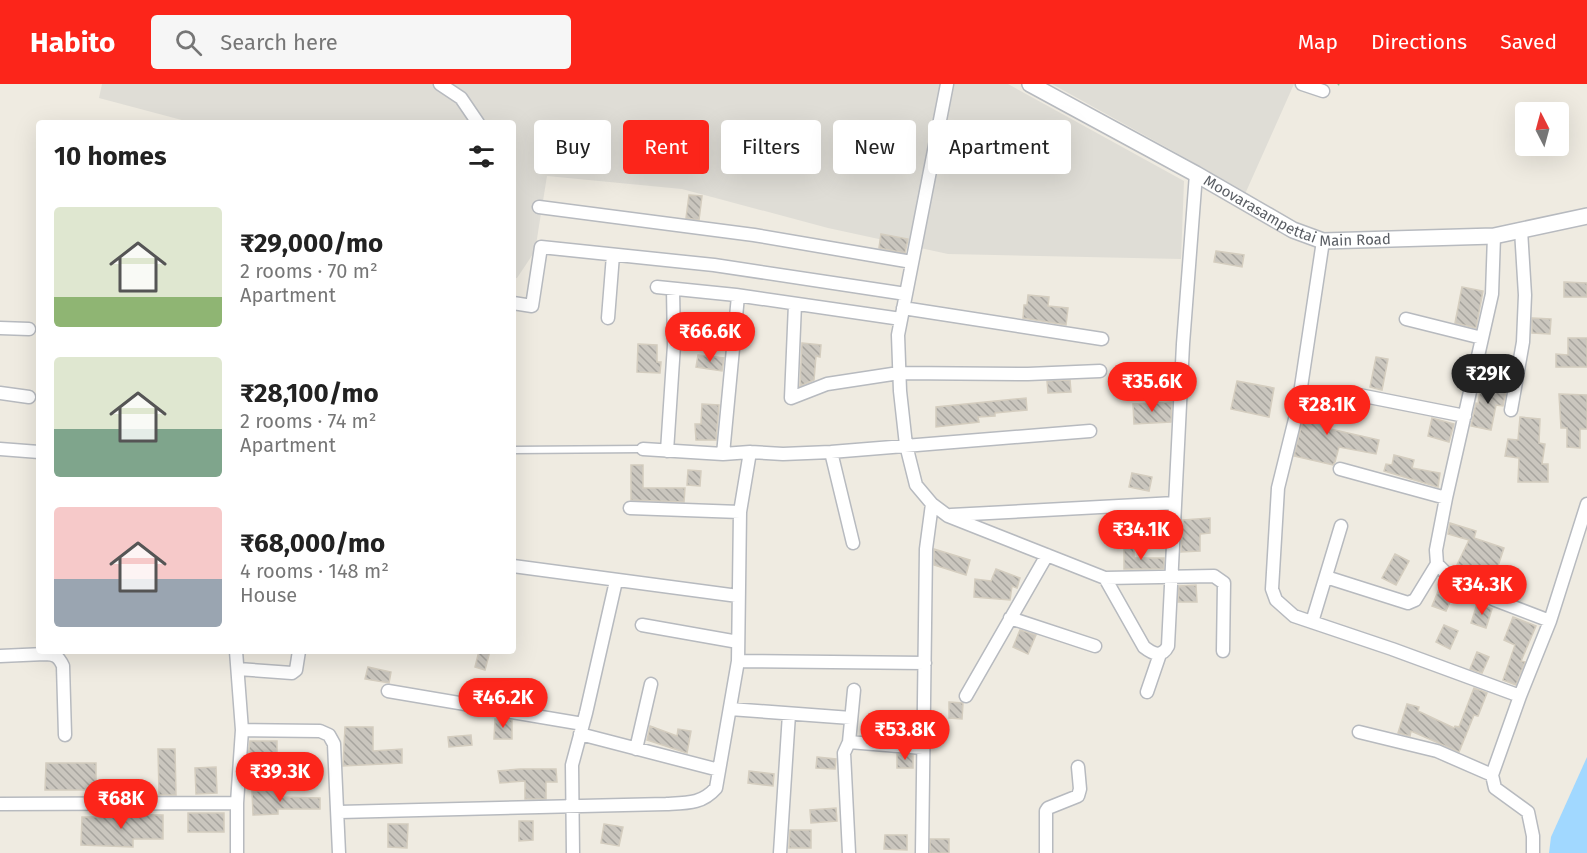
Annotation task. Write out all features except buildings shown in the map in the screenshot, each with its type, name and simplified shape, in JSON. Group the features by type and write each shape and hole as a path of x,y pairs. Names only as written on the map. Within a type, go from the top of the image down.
{"street":[{"path":"440,84 461,98 476,120"},
{"path":"947,84 897,335 906,445 916,485 932,504 948,516 1105,578 1214,576 1222,580 1224,583 1223,651"},
{"name":"Moovarasampettai Main Road","path":"1030,84 1052,90 1293,230 1323,241 1494,236 1587,216"},
{"path":"1302,84 1323,91"},
{"path":"1105,578 1144,647 1151,653 1160,654 1165,651 1168,646 1183,345 1196,174"},
{"path":"539,207 754,235 912,262"},
{"path":"1511,410 1525,307 1521,230"},
{"path":"1326,577 1408,603 1414,600 1437,564 1436,550 1446,498 1492,294 1494,236"},
{"path":"1323,241 1298,407 1278,488 1272,589 1276,600 1294,616 1520,696"},
{"path":"516,303 532,306 541,247 714,265 906,294"},
{"path":"608,318 612,255"},
{"path":"657,288 902,314 1102,339"},
{"path":"667,451 674,345 673,289"},
{"path":"723,454 738,296"},
{"path":"795,304 791,398 827,384 899,373 1028,374 1100,371"},
{"path":"1406,319 1482,338"},
{"path":"0,328 29,329"},
{"path":"0,393 28,397"},
{"path":"1359,395 1465,416"},
{"path":"643,449 723,454 783,454 1090,431"},
{"path":"0,449 36,452"},
{"path":"831,452 853,543"},
{"path":"339,812 698,802 708,797 716,788 738,661 740,512 750,453"},
{"path":"1340,469 1446,498"},
{"path":"948,516 1175,503"},
{"path":"921,853 926,549 932,504"},
{"path":"1533,853 1533,836 1528,812 1495,788 1492,775 1550,621 1587,504"},
{"path":"630,508 740,512"},
{"path":"1312,622 1341,526"},
{"path":"966,696 1047,555"},
{"path":"1437,564 1447,574 1495,600 1550,621"},
{"path":"516,566 738,596"},
{"path":"573,853 572,765 616,581"},
{"path":"1010,618 1095,646"},
{"path":"642,625 738,642"},
{"path":"0,656 59,654 63,666 65,735"},
{"path":"236,654 242,730 237,803 237,853"},
{"path":"238,669 292,673 296,670 299,654"},
{"path":"1148,692 1160,654"},
{"path":"738,661 925,663"},
{"path":"636,749 651,684"},
{"path":"849,853 844,753 849,742 854,690"},
{"path":"388,691 582,729 636,749 719,770"},
{"path":"730,709 851,718"},
{"path":"780,853 789,714"},
{"path":"242,730 321,731 329,735 334,744 339,812 339,853"},
{"path":"1359,732 1437,751 1492,775"},
{"path":"849,742 923,748"},
{"path":"1046,853 1046,812 1048,808 1078,796 1080,789 1078,767"},
{"path":"0,804 237,803"}],"lane":[{"path":"516,450 643,449"}],"shaded area":[{"path":"102,84 1008,84 1184,181 1181,259 948,254 828,228 682,189 547,176 535,251 516,278 516,120 182,120 99,98"},
{"path":"1052,84 1294,84 1245,194 1191,161"}],"water":[{"path":"1587,757 1587,853 1549,853 1551,837"}]}
